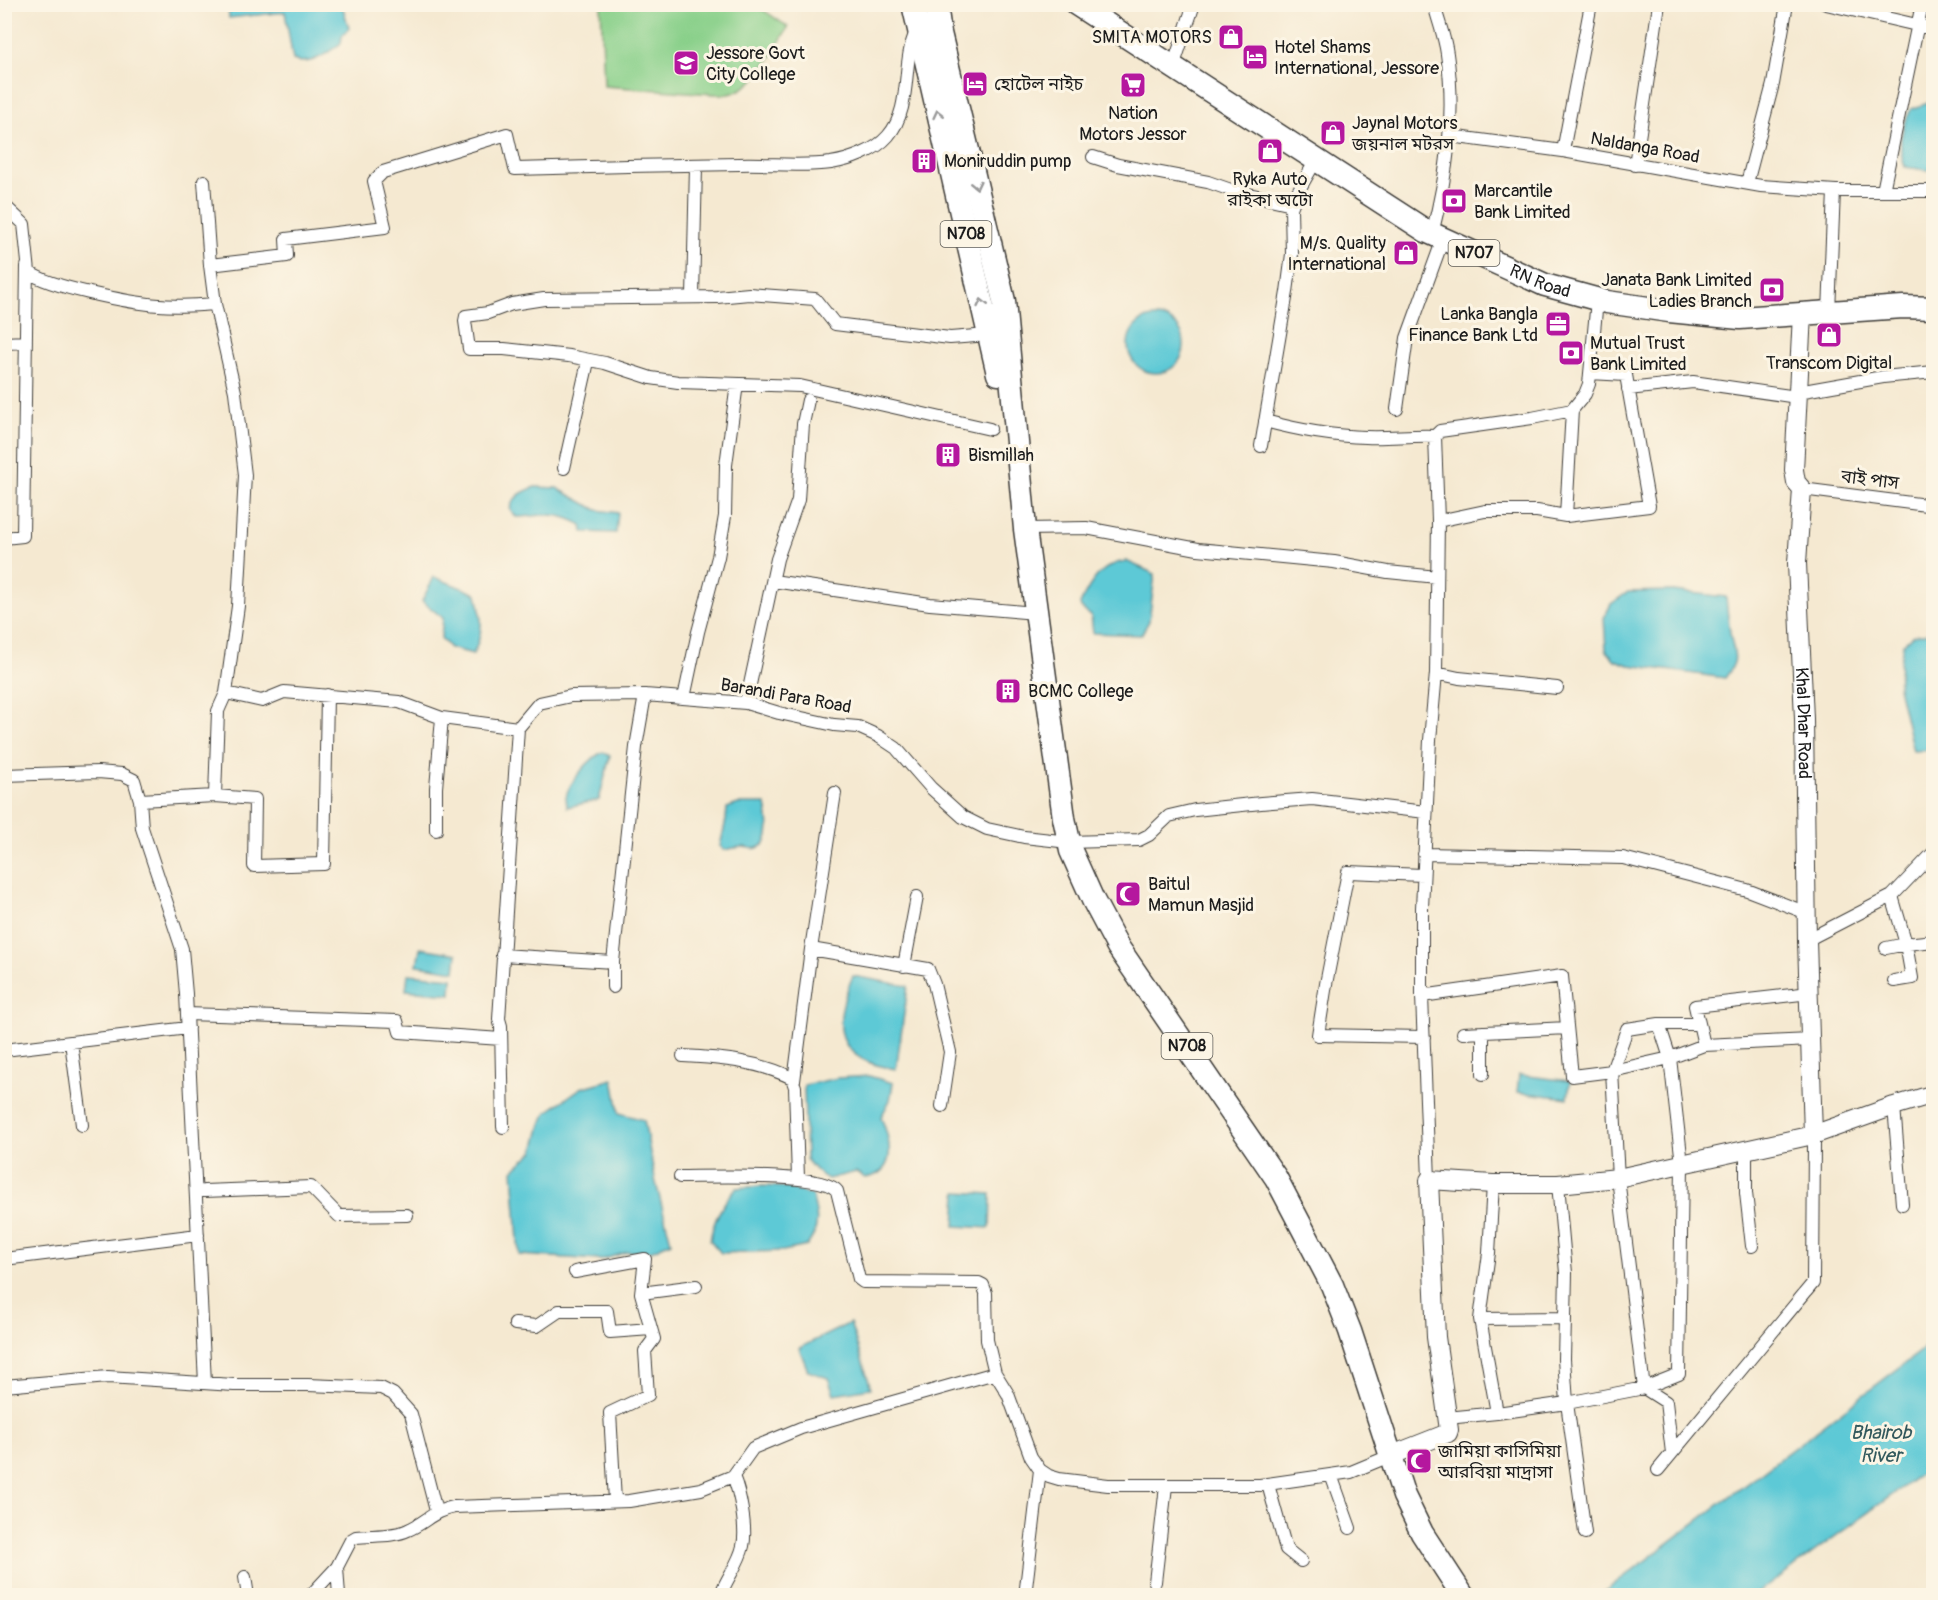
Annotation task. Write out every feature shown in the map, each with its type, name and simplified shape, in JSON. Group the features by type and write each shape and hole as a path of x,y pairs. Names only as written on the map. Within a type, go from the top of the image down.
{"highway":[{"name":"N708","path":"913,4 1018,463"},
{"name":"N708","path":"936,4 940,33 1004,301 1025,530 1071,851 1118,947 1276,1178 1332,1285 1350,1331 1404,1496 1422,1533 1458,1594"},
{"name":"RN Road","path":"1076,4 1438,237 1545,285 1597,300 1669,311 1740,318 1903,307 1934,308"}],"street":[{"path":"1173,67 1194,4"},
{"path":"1397,409 1407,338 1438,237 1450,136 1451,88 1447,52 1434,4"},
{"path":"1563,151 1592,4"},
{"path":"1635,165 1659,4"},
{"path":"1747,183 1773,84 1787,4"},
{"path":"1826,4 1934,29"},
{"path":"1883,191 1922,4"},
{"path":"210,265 287,256 286,239 385,227 374,181 383,172 507,134 515,169 831,163 852,158 869,150 887,137 899,119 912,41 918,28"},
{"name":"Naldanga Road","path":"1450,136 1563,151 1747,183 1834,191 1934,191"},
{"path":"1093,157 1118,165 1208,182 1231,190 1292,204"},
{"path":"1261,446 1292,254 1292,204 1316,160"},
{"path":"693,297 696,166"},
{"path":"204,181 215,304 235,392 245,475 238,606 226,693 218,711 215,796"},
{"path":"1829,312 1834,191"},
{"path":"4,205 24,224 27,262 23,536 4,538"},
{"path":"27,262 29,272 38,279 70,288 159,305 215,304"},
{"path":"989,334 950,338 835,324 815,299 749,294 693,297 544,298 512,304 488,313 466,316 465,321 469,348 569,356 605,363 660,380 800,386 990,429"},
{"path":"680,1177 798,1178 835,1188 859,1279 863,1282 979,1283 983,1285 986,1293 987,1340 995,1373 1008,1394 1031,1457 1040,1470 1059,1479 1108,1485 1260,1485 1351,1472 1448,1433 1436,1337 1422,996 1423,874 1436,673 1438,521 1435,436 1440,431 1572,410 1586,394 1597,300"},
{"name":"Khal Dhar Road","path":"1803,314 1794,470 1796,482 1802,489 1797,563 1804,719 1807,940 1814,1138"},
{"path":"4,343 26,342"},
{"path":"564,468 587,366"},
{"path":"1628,389 1693,382 1798,395 1882,377 1934,372"},
{"path":"1438,521 1485,511 1524,510 1566,516 1649,506 1626,375 1590,373"},
{"path":"684,698 698,632 718,557 725,516 726,465 737,384"},
{"path":"746,703 777,559 798,500 803,424 808,400"},
{"path":"1566,516 1572,410"},
{"path":"1265,422 1305,432 1367,437 1435,436"},
{"name":"বাই পাস","path":"1802,489 1934,506"},
{"path":"1025,530 1086,528 1198,549 1334,562 1388,572 1437,577"},
{"path":"773,581 930,604 1036,613"},
{"path":"1436,673 1459,678 1557,688"},
{"path":"226,693 262,701 284,692 399,702 442,718 518,728 499,1018 503,1127"},
{"path":"140,800 215,796 255,799 254,866 324,864 327,695"},
{"path":"613,987 613,962 633,769 645,695"},
{"name":"Barandi Para Road","path":"518,728 539,703 571,696 645,695 746,703 790,716 834,725 858,727 896,748 931,788 963,817 987,829 1024,837 1069,842 1139,840 1149,835 1170,816 1195,810 1261,803 1312,799 1426,812"},
{"path":"436,830 436,788 442,718"},
{"path":"4,775 98,772 122,774 134,780 140,800 142,828 182,949 188,1028 205,1383"},
{"path":"798,1178 794,1081 835,793"},
{"path":"1807,940 1892,896 1934,852"},
{"path":"1424,854 1623,858 1747,890 1807,913"},
{"path":"1423,874 1348,872 1318,1035 1424,1037"},
{"path":"1892,896 1906,944 1912,978 1894,981"},
{"path":"904,966 918,897"},
{"path":"1886,948 1934,941"},
{"path":"811,949 928,969 934,984 950,1052 942,1106"},
{"path":"502,955 613,962"},
{"path":"1422,996 1562,976 1572,1076 1612,1071 1670,1058 1704,1045 1811,1040"},
{"path":"1704,1045 1695,1006 1810,993"},
{"path":"187,1014 397,1021 400,1032 501,1039"},
{"path":"1447,1418 1566,1403 1644,1388 1679,1374 1682,1164 1670,1058 1659,1024"},
{"path":"1644,1388 1618,1178 1612,1071 1627,1029 1659,1024 1699,1024"},
{"path":"4,1050 188,1028"},
{"path":"1463,1033 1567,1028"},
{"path":"1483,1032 1483,1074"},
{"path":"71,1042 82,1125"},
{"path":"683,1056 715,1057 755,1064 790,1076 794,1081"},
{"path":"1430,1180 1493,1184 1558,1184 1618,1178 1746,1150 1814,1138 1894,1106 1934,1094"},
{"path":"1894,1106 1902,1203"},
{"path":"1658,1470 1813,1283 1814,1138"},
{"path":"1746,1150 1746,1193 1752,1246"},
{"path":"1493,1184 1489,1253 1480,1319 1497,1413"},
{"path":"1558,1184 1566,1273 1566,1403 1585,1533"},
{"path":"204,1191 311,1187 339,1216 406,1215"},
{"path":"4,1259 198,1234"},
{"path":"575,1272 645,1259 640,1293 654,1339 645,1351 648,1395 610,1413 615,1501"},
{"path":"640,1293 696,1286"},
{"path":"515,1324 537,1326 559,1311 607,1311 610,1332 651,1329"},
{"path":"1480,1319 1565,1318"},
{"path":"310,1596 337,1567 353,1538 402,1533 436,1511 454,1507 629,1501 701,1489 733,1476 753,1448 801,1428 995,1373"},
{"path":"4,1386 108,1377 234,1385 381,1388 387,1390 414,1419 436,1511"},
{"path":"1644,1388 1666,1402 1672,1453"},
{"path":"1025,1596 1040,1470"},
{"path":"1331,1475 1350,1528"},
{"path":"721,1593 744,1545 741,1496 733,1476"},
{"path":"1155,1582 1166,1486"},
{"path":"1269,1488 1286,1549 1301,1561"},
{"path":"337,1567 339,1596"},
{"path":"246,1577 248,1596"}],"green space":[{"path":"601,5 756,5 788,27 759,74 743,88 733,93 714,94 604,86"}],"water":[{"path":"228,5 342,5 349,28 342,36 341,43 330,51 318,58 299,62 293,60 285,12 229,18"},
{"path":"1933,103 1933,171 1905,167 1901,151 1903,131 1911,109"},
{"path":"1156,317 1167,319 1176,325 1182,334 1184,345 1182,356 1176,365 1167,371 1156,373 1145,371 1136,365 1130,356 1128,345 1130,334 1136,325 1145,319"},
{"path":"535,487 557,488 597,510 618,513 616,533 583,532 582,525 565,517 542,515 516,517 510,509 514,500 523,492"},
{"path":"1126,561 1155,574 1149,621 1141,635 1093,633 1091,616 1081,608 1080,604 1092,582 1103,570"},
{"path":"434,577 477,594 481,625 473,654 450,648 441,638 443,618 422,601"},
{"path":"1673,591 1726,597 1735,656 1733,665 1725,678 1629,665 1615,660 1606,650 1604,618 1611,604 1628,592"},
{"path":"1929,633 1934,635 1933,750 1913,751 1898,687 1900,664 1903,644 1913,635"},
{"path":"603,752 610,756 599,800 567,807 566,797 575,778"},
{"path":"738,804 766,804 768,836 762,845 755,849 741,847 724,850 720,846 727,808"},
{"path":"420,948 457,954 455,971 417,965"},
{"path":"408,974 452,978 451,994 406,990"},
{"path":"853,976 908,986 896,1069 876,1065 861,1058 850,1050 843,1039 842,1011"},
{"path":"1519,1075 1570,1081 1568,1098 1517,1092"},
{"path":"869,1076 893,1083 890,1100 881,1117 889,1146 887,1163 876,1175 865,1178 856,1172 828,1179 816,1171 806,1159 804,1085 838,1078"},
{"path":"613,1079 619,1113 644,1120 655,1179 671,1242 651,1251 627,1252 601,1260 519,1255 513,1170 534,1151 547,1112 581,1088"},
{"path":"783,1187 812,1195 817,1222 807,1246 783,1251 721,1253 710,1240 716,1219 723,1206 736,1188"},
{"path":"957,1192 991,1194 990,1228 955,1226"},
{"path":"850,1323 871,1388 834,1394 828,1378 808,1371 799,1348"},
{"name":"Bhairob River","path":"1933,1342 1933,1465 1755,1595 1600,1595"}],"place":[{"name":"SMITA MOTORS","path":"1231,37"},
{"name":"Hotel Shams International, Jessore","path":"1255,57"},
{"name":"Jessore Govt City College","path":"686,63"},
{"name":"হোটেল নাইচ","path":"975,84"},
{"name":"Nation Motors Jessor","path":"1133,85"},
{"name":"Jaynal Motors জয়নাল মটরস","path":"1333,133"},
{"name":"Ryka Auto রাইকা অটো","path":"1270,151"},
{"name":"Moniruddin pump","path":"924,161"},
{"name":"Marcantile Bank Limited","path":"1454,201"},
{"name":"M/s. Quality International","path":"1406,253"},
{"name":"Janata Bank Limited Ladies Branch","path":"1772,290"},
{"name":"Lanka Bangla Finance Bank Ltd","path":"1558,324"},
{"name":"Transcom Digital","path":"1829,335"},
{"name":"Mutual Trust Bank Limited","path":"1571,353"},
{"name":"Bismillah","path":"948,455"},
{"name":"BCMC College","path":"1008,691"},
{"name":"Baitul Mamun Masjid","path":"1128,894"},
{"name":"জামিয়া কাসিমিয়া আরবিয়া মাদ্রাসা","path":"1419,1461"}]}
